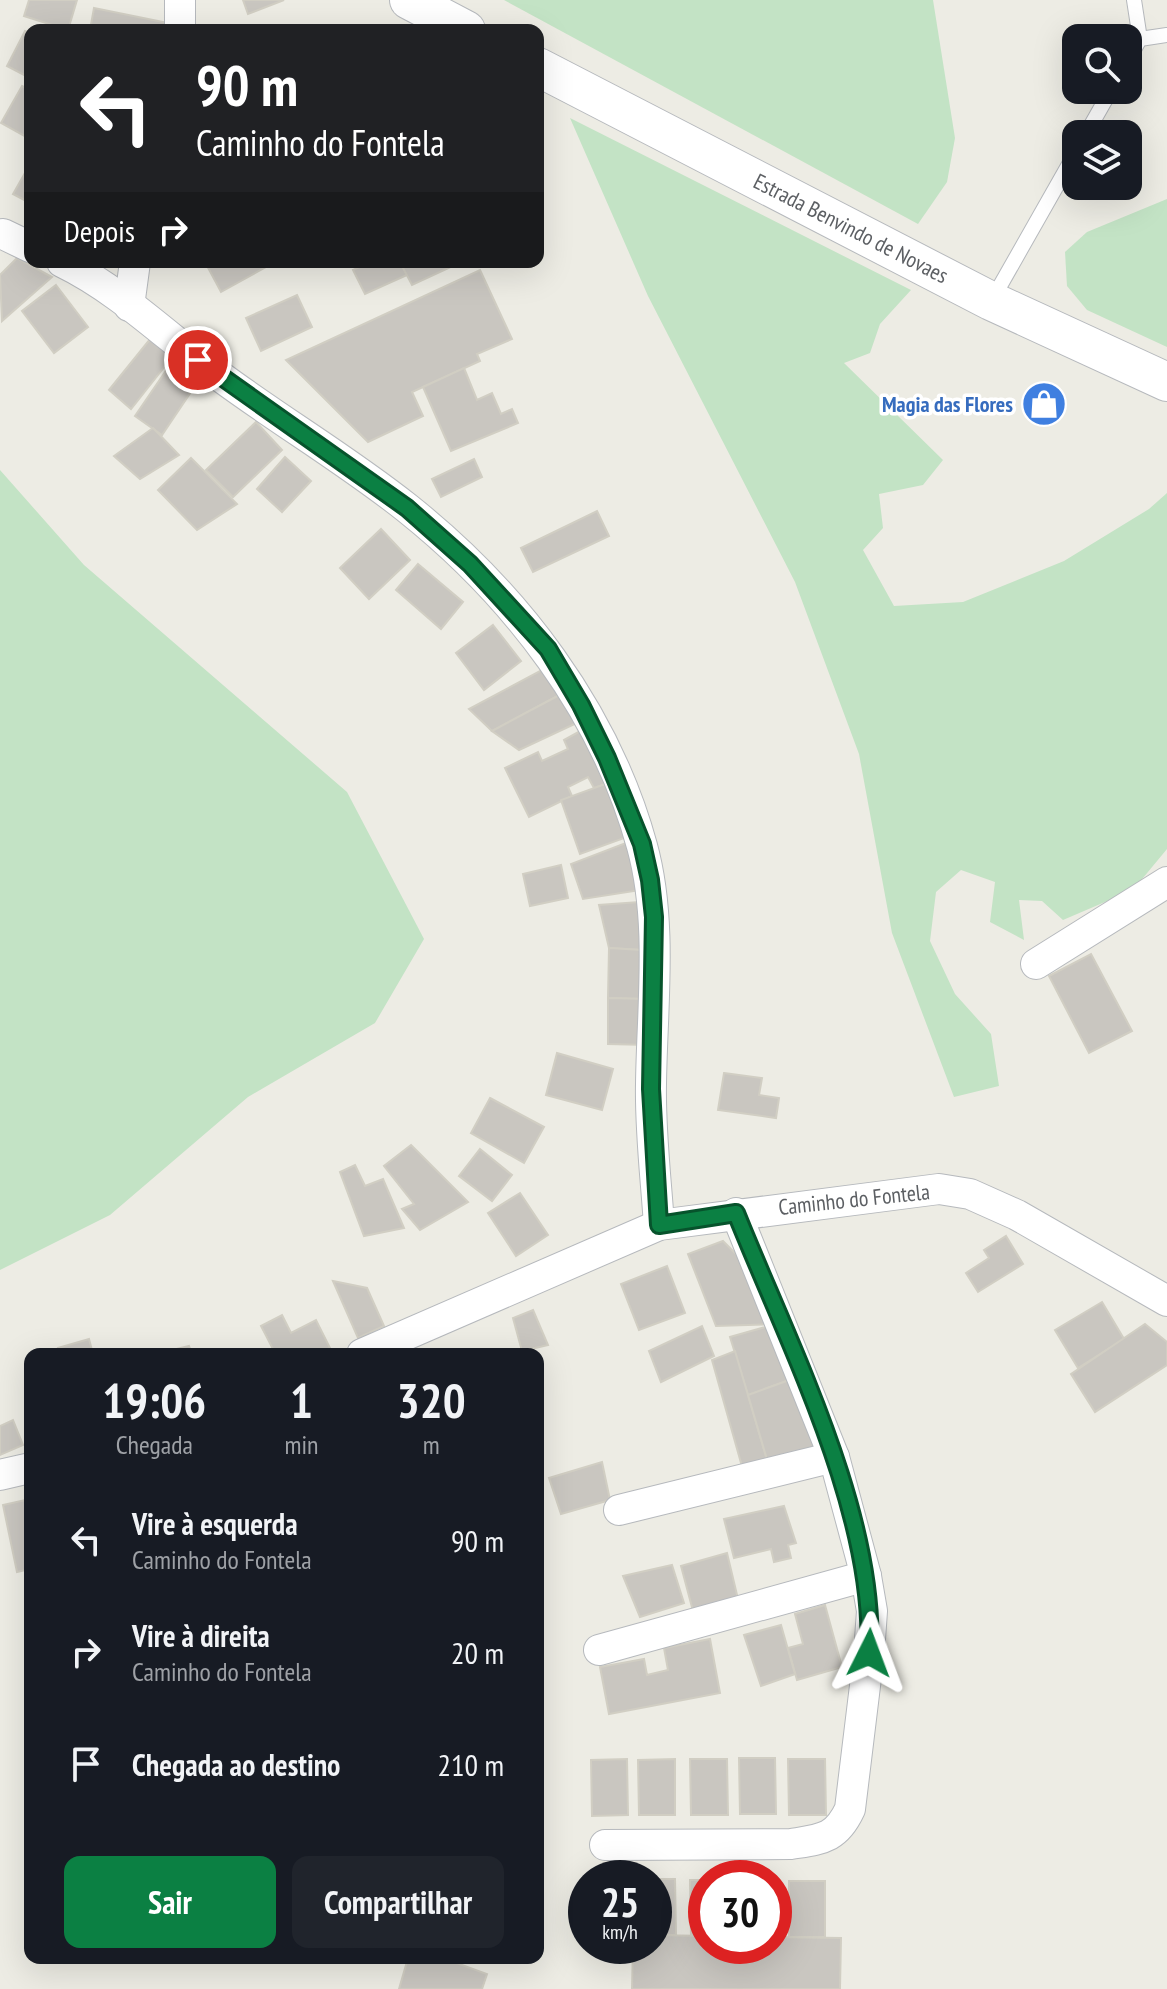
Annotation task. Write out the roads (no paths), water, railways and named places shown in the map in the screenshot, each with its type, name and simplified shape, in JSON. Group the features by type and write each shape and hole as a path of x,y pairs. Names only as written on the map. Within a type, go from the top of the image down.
{"street":[{"path":"180,0 180,24"},
{"path":"409,0 455,24"},
{"name":"Estrada Benvindo de Novaes","path":"544,70 991,301 1167,382"},
{"path":"3,234 24,244"},
{"path":"71,268 129,306 221,377 407,508 470,564 548,649 607,758 642,844 650,880 654,917 651,1089 659,1225"},
{"path":"129,306 134,268"},
{"path":"1036,964 1167,882"},
{"name":"Caminho do Fontela","path":"376,1348 659,1225 939,1189 970,1194 1017,1215 1167,1301"},
{"path":"605,1845 791,1844 821,1839 840,1829 850,1809 872,1611 866,1576 834,1457 736,1213"},
{"path":"619,1510 834,1457"},
{"path":"0,1475 24,1469"},
{"path":"599,1650 866,1576"}],"lane":[{"path":"1134,0 1138,24"},
{"path":"1142,39 1167,35"},
{"path":"991,301 1062,177"}],"place":[{"name":"Magia das Flores","path":"1044,404"}]}
